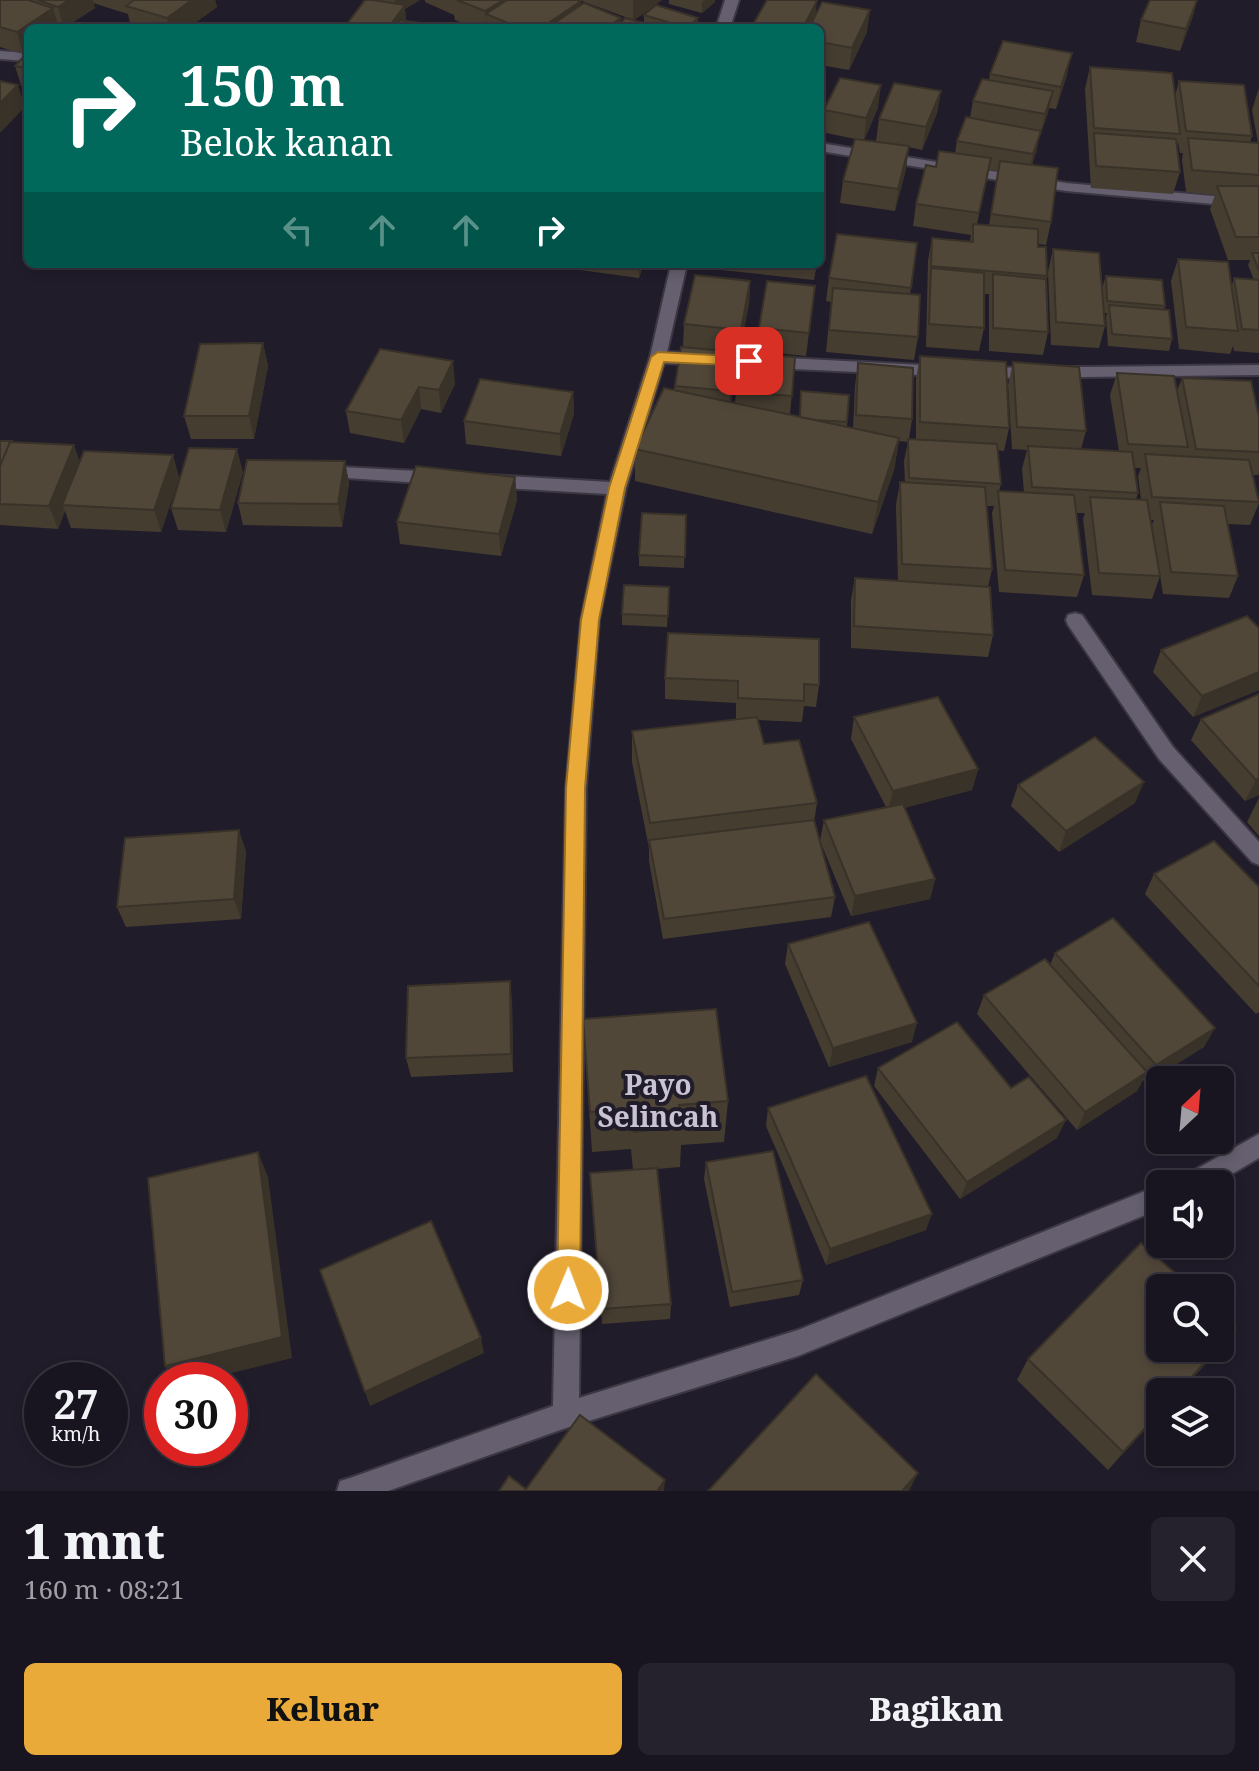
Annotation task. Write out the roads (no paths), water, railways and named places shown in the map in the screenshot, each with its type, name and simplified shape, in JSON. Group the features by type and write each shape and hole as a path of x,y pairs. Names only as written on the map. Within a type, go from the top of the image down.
{"street":[{"path":"724,24 732,0"},
{"path":"0,55 24,57"},
{"path":"824,148 1066,187 1259,204"},
{"path":"566,1415 576,788 590,620 617,488 658,357 678,268"},
{"path":"658,357 991,374 1259,370"},
{"path":"306,471 617,488"},
{"path":"1075,620 1166,753 1259,856"},
{"path":"1217,1170 1259,1145"},
{"path":"350,1491 566,1415 798,1343 1146,1203"}],"district":[{"name":"Payo Selincah","path":"658,1101"}]}
